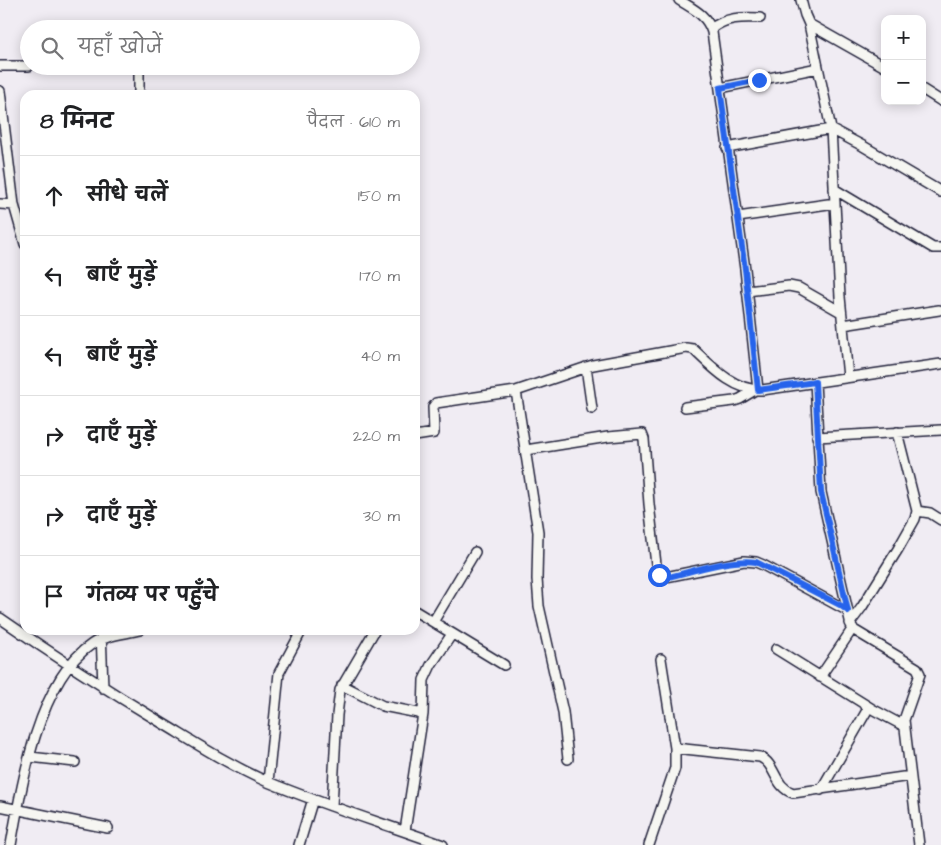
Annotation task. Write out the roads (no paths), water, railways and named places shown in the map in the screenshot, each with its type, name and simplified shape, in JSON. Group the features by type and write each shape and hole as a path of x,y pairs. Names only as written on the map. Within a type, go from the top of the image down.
{"street":[{"path":"679,0 702,14 708,21 711,29 738,217 757,390"},
{"path":"801,0 809,24 831,129 841,312 848,377"},
{"path":"711,29 719,22 726,20 760,18"},
{"path":"809,24 881,65"},
{"path":"0,66 20,66"},
{"path":"720,88 818,68"},
{"path":"139,75 139,90"},
{"path":"0,91 14,205 20,226"},
{"path":"926,92 941,100"},
{"path":"727,148 831,129 941,192"},
{"path":"834,189 933,248 941,248"},
{"path":"738,217 835,203"},
{"path":"0,204 14,205"},
{"path":"747,291 789,286 799,288 841,312"},
{"path":"843,325 939,310"},
{"path":"420,435 434,433 434,404 516,391 586,367 686,348 693,350 718,372 748,390 941,364"},
{"path":"586,367 592,410"},
{"path":"815,382 821,492 852,625 919,670 920,678 906,710 904,726 919,845"},
{"path":"685,407 734,401 757,390"},
{"path":"516,391 538,532 537,579 539,606 563,712 568,759"},
{"path":"817,437 941,430"},
{"path":"820,677 915,519 917,511 897,432"},
{"path":"526,450 608,437 642,434 657,573 661,578 744,561 756,562 840,605 848,611"},
{"path":"917,511 930,514 941,520"},
{"path":"433,622 475,552"},
{"path":"420,614 504,665"},
{"path":"0,618 20,632"},
{"path":"405,831 423,714 423,688 427,672 452,634"},
{"path":"24,635 103,688 208,751 268,782 443,845"},
{"path":"11,845 17,810 36,730 58,682 69,666 100,635"},
{"path":"101,635 103,688"},
{"path":"268,782 279,673 299,635"},
{"path":"332,806 337,715 342,685 372,635"},
{"path":"776,649 869,707 904,726"},
{"path":"649,845 674,773 675,748 661,659"},
{"path":"342,685 383,706 423,714"},
{"path":"821,790 869,707"},
{"path":"675,748 760,757 767,762 785,790 793,793 910,776"},
{"path":"30,757 75,762"},
{"path":"299,845 313,799"},
{"path":"0,806 108,828"}]}
